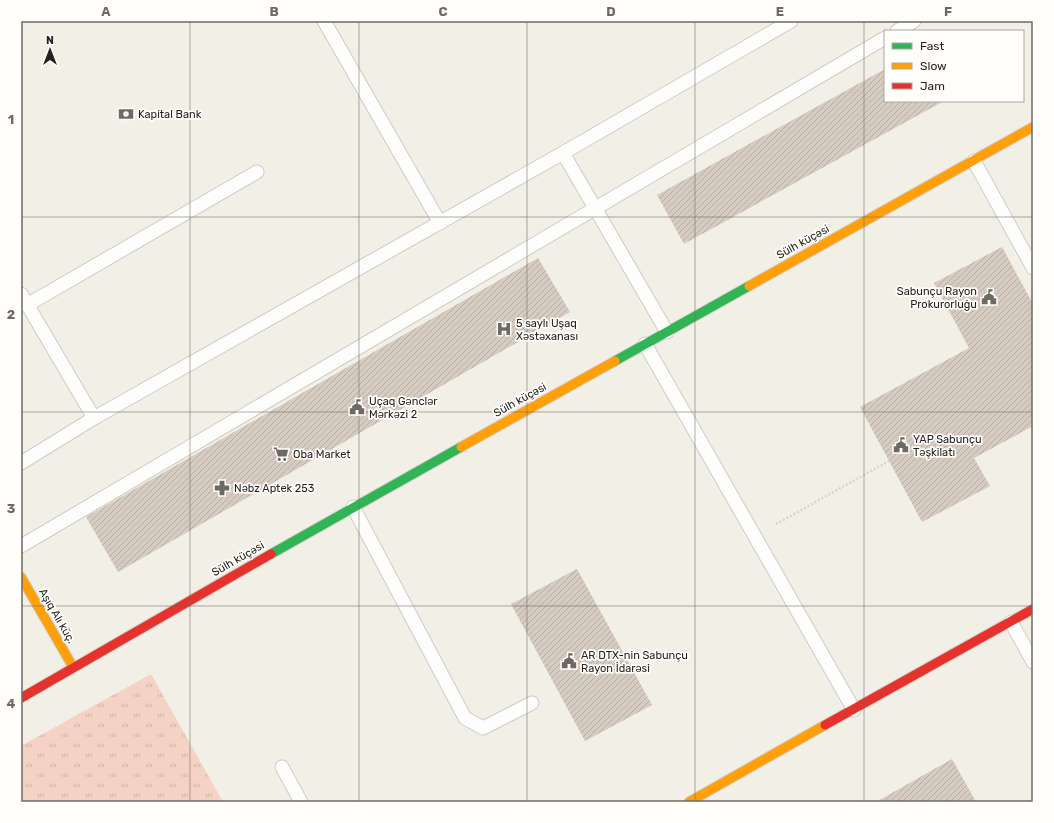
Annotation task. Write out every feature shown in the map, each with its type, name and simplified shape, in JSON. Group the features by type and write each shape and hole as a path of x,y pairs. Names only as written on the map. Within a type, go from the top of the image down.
{"street":[{"name":"Sülh küçəsi","path":"21,698 353,507 1033,127"},
{"name":"Aşıq Alı küç.","path":"21,577 73,667"},
{"path":"689,802 1033,610"}],"lane":[{"path":"324,21 440,223"},
{"path":"21,463 94,418 563,153 791,21"},
{"path":"899,30 914,21"},
{"path":"21,546 884,39"},
{"path":"563,153 667,332"},
{"path":"974,161 1033,268"},
{"path":"94,418 24,300 257,172"},
{"path":"645,344 854,710"},
{"path":"353,507 465,718 483,728 532,703"},
{"path":"1011,622 1033,662"},
{"path":"282,767 301,802"}],"path":[{"path":"755,536 889,461"}],"green space":[{"path":"151,674 223,802 21,802 21,746"}],"building":[{"path":"884,70 884,102 942,102 684,244 657,195"},
{"path":"1002,247 1033,304 1033,426 974,458 990,486 922,522 860,407 969,348 934,283"},
{"path":"538,258 570,312 118,572 86,517"},
{"path":"577,569 652,705 585,741 511,604"},
{"path":"952,759 976,802 876,802"}],"traffic: fast":[{"path":"615,361 749,286"},
{"path":"271,554 461,447"}],"traffic: slow":[{"path":"749,286 1033,127"},
{"path":"461,447 615,361"},
{"path":"21,577 73,667"},
{"path":"689,802 825,725"}],"traffic: jam":[{"path":"21,698 271,554"},
{"path":"825,725 1033,609"}],"place":[{"name":"Kapital Bank","path":"126,114"},
{"name":"Sabunçu Rayon Prokurorluğu","path":"989,297"},
{"name":"5 saylı Uşaq Xəstəxanası","path":"504,329"},
{"name":"Uçaq Gənclər Mərkəzi 2","path":"357,407"},
{"name":"YAP Sabunçu Təşkilatı","path":"901,445"},
{"name":"Oba Market","path":"281,454"},
{"name":"Nəbz Aptek 253","path":"222,488"},
{"name":"AR DTX-nin Sabunçu Rayon İdarəsi","path":"569,661"}]}
